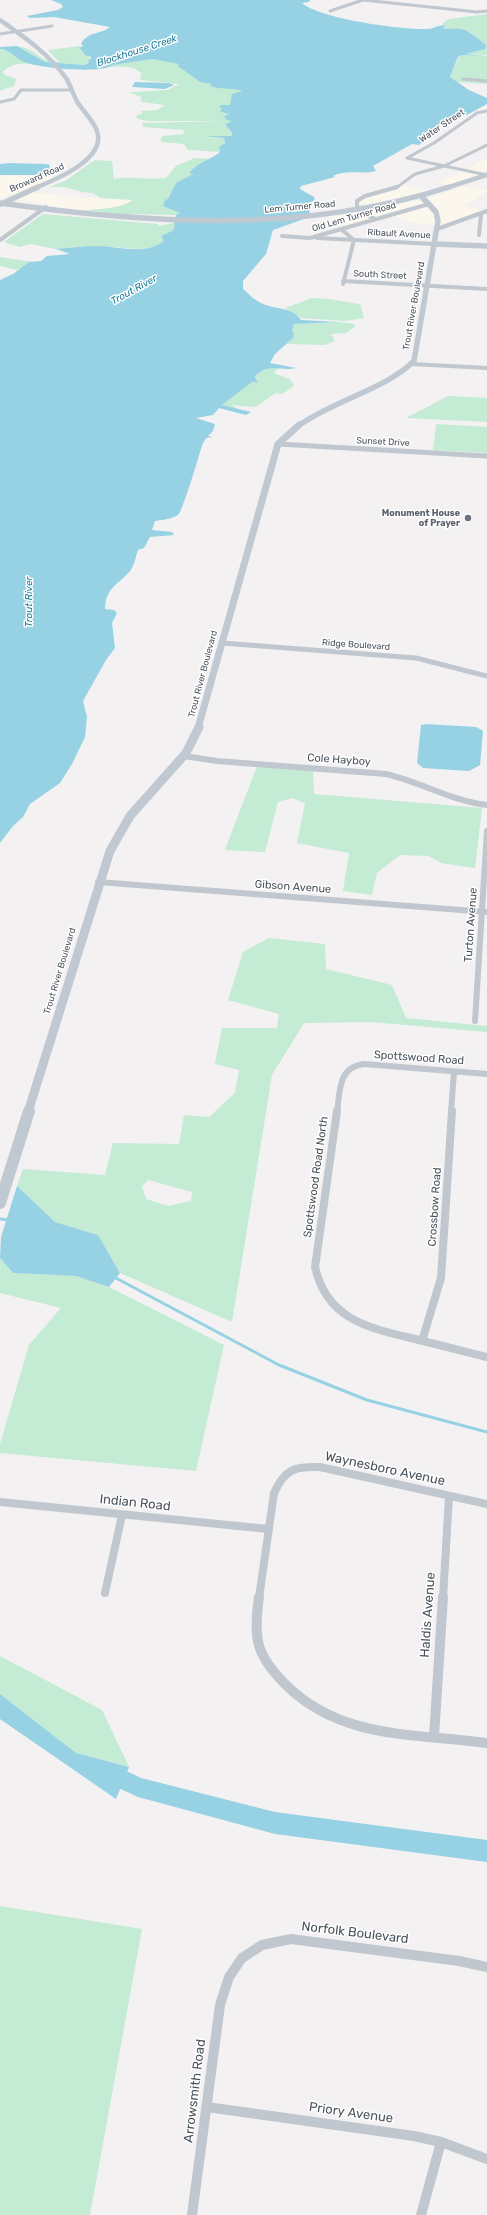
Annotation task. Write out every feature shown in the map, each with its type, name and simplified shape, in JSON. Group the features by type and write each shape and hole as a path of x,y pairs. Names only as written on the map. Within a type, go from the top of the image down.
{"street":[{"path":"330,11 362,0 477,12 487,11"},
{"name":"Broward Road","path":"0,20 36,46 67,79 79,104 97,129 98,140 94,151 70,172 2,202"},
{"path":"0,34 52,26"},
{"path":"463,79 487,81"},
{"path":"0,102 14,99 21,90 72,90"},
{"name":"Water Street","path":"444,166 408,158 434,143 477,113 487,111"},
{"path":"375,219 357,209 356,202 359,199 395,189 415,174 444,166 487,145"},
{"path":"444,166 487,175"},
{"name":"Lem Turner Road","path":"2,202 111,217 164,220 243,219 315,214 357,209 421,196 487,175"},
{"name":"Trout River Boulevard","path":"0,1203 98,882 112,845 126,822 184,756 197,733 278,444 288,433 303,423 394,376 412,364 417,349 438,216 421,196"},
{"name":"Old Lem Turner Road","path":"282,236 310,238 429,204"},
{"path":"0,240 44,208"},
{"path":"437,229 487,211"},
{"path":"479,236 481,214"},
{"path":"341,229 354,240"},
{"name":"Ribault Avenue","path":"310,238 487,246"},
{"name":"South Street","path":"354,240 343,283 487,289"},
{"path":"412,364 487,368"},
{"name":"Sunset Drive","path":"278,444 487,456"},
{"name":"Ridge Boulevard","path":"222,643 416,658 445,664 487,676"},
{"name":"Cole Hayboy","path":"184,756 218,761 392,775 452,797 487,806"},
{"name":"Turton Avenue","path":"475,1021 484,911 487,831"},
{"name":"Gibson Avenue","path":"98,882 484,911"},
{"name":"Spottswood Road","path":"350,1068 364,1064 487,1074"},
{"name":"Spottswood Road North","path":"350,1068 345,1071 342,1077 315,1267 323,1292 341,1313 354,1322 370,1328 422,1341"},
{"name":"Crossbow Road","path":"422,1341 441,1278 454,1072"},
{"path":"422,1341 487,1357"},
{"name":"Waynesboro Avenue","path":"268,1529 274,1493 280,1478 288,1470 301,1466 320,1467 487,1504"},
{"name":"Haldis Avenue","path":"434,1736 449,1496"},
{"name":"Indian Road","path":"0,1502 268,1529"},
{"path":"105,1593 122,1515"},
{"path":"268,1529 255,1623 256,1640 260,1655 268,1669 290,1690 315,1708 340,1721 372,1729 487,1743"},
{"name":"Norfolk Boulevard","path":"230,1972 240,1959 256,1947 271,1941 291,1939 459,1961 487,1967"},
{"name":"Arrowsmith Road","path":"192,2215 220,2005 230,1972"},
{"name":"Priory Avenue","path":"207,2107 414,2136 441,2142 487,2159"},
{"path":"421,2215 441,2142"}],"shaded area":[{"path":"487,158 487,171 448,186 439,183"},
{"path":"0,176 55,177 24,191 0,198"},
{"path":"403,185 429,191 363,205 358,203 360,200 393,191"},
{"path":"466,186 487,190 487,192 464,206 484,211 440,227 439,213 434,204 428,198"},
{"path":"31,192 77,197 134,200 127,204 110,208 79,211 16,199"},
{"path":"418,200 428,205 432,210 435,216 434,225 413,223 394,215 347,226 325,215"}],"green space":[{"path":"487,14 487,55 463,54 479,51 479,43 477,38 468,32 443,28 443,23 449,19"},
{"path":"17,46 29,49 46,60 59,62 48,50 80,46 91,59 85,65 45,62"},
{"path":"0,49 12,53 28,64 8,67 3,72 5,75 16,79 14,86 0,91"},
{"path":"460,55 487,56 487,84 457,82 450,77"},
{"path":"152,59 179,64 196,79 213,85 211,86 213,87 233,88 242,91 235,93 230,105 221,105 220,107 223,108 220,112 230,114 225,116 232,121 225,124 232,133 230,136 203,137 224,138 225,143 220,152 188,150 184,144 162,142 160,139 163,136 183,134 184,130 143,127 142,123 225,121 146,121 136,118 137,115 143,113 141,111 157,110 165,105 142,102 140,100 142,97 130,93 167,90 180,84 141,80 142,74 135,69 109,67 113,65"},
{"path":"195,158 213,159 193,168 195,174 176,183 168,199 180,213 176,215 121,214 85,210 116,207 133,200 101,198 92,193 65,187 49,187 65,181 95,160 112,161 114,179 166,178 176,166"},
{"path":"43,214 158,224 158,226 174,223 176,227 172,231 161,236 164,241 156,247 139,249 99,246 56,249 30,244 19,247 4,242"},
{"path":"0,257 33,262 17,270 0,266"},
{"path":"312,298 330,299 360,304 364,318 345,321 301,318 285,308"},
{"path":"338,322 355,324 355,327 346,333 331,334 335,341 325,345 287,344 294,324"},
{"path":"268,367 278,368 274,373 289,379 294,386 282,394 275,393 259,405 252,407 232,405 237,409 222,405 252,382 258,383 255,378 260,372"},
{"path":"448,396 487,398 487,422 406,418"},
{"path":"436,424 487,427 487,453 433,450"},
{"path":"257,766 313,771 314,794 482,808 475,868 441,863 428,856 400,855 377,873 372,895 343,891 349,853 297,843 305,803 292,798 278,802 265,852 225,850"},
{"path":"269,938 325,944 326,969 392,985 406,1018 487,1026 487,1032 371,1022 304,1023 272,1075 232,1322 120,1273 98,1235 55,1222 17,1186 23,1169 105,1175 113,1143 179,1144 184,1115 209,1117 235,1093 239,1070 215,1064 222,1028 277,1028 279,1014 228,1000 243,952","holes":["148,1180 192,1192 191,1201 168,1206 146,1199 142,1186"]},
{"path":"0,1258 13,1273 76,1276 109,1287 224,1345 196,1471 0,1453 0,1444 29,1345 61,1308 0,1293"},
{"path":"0,1656 102,1710 129,1767 76,1753 0,1694"},
{"path":"0,1906 142,1929 90,2215 0,2215"}],"water":[{"path":"51,0 310,0 309,2 302,3 312,9 343,19 415,29 429,29 445,25 443,28 461,29 468,32 486,45 485,49 466,54 486,56 462,55 458,57 450,77 469,90 487,98 487,104 467,115 455,116 432,130 435,131 419,145 412,144 373,166 376,171 338,174 333,176 335,177 301,186 300,189 314,197 315,200 308,204 314,205 308,206 307,209 310,211 307,218 273,230 266,254 243,281 243,289 261,303 288,310 301,320 338,322 294,324 292,332 294,333 293,338 275,354 270,363 296,368 274,368 260,372 255,377 258,383 252,382 222,405 251,412 246,415 219,408 213,415 196,418 215,424 213,431 208,436 213,437 206,438 202,445 181,511 177,516 155,521 152,530 172,532 174,535 150,537 144,548 138,550 134,564 130,571 113,587 108,596 105,609 114,610 117,613 112,623 115,648 106,660 83,701 87,717 85,737 72,764 60,783 30,804 23,817 13,826 0,843 0,280 13,274 29,262 41,261 47,256 70,254 56,249 106,246 140,249 156,246 164,241 161,236 172,231 175,227 174,223 176,215 180,213 163,206 165,200 168,199 176,183 193,174 189,173 220,152 219,147 225,143 224,138 204,136 231,136 232,133 225,124 232,121 227,120 224,116 230,114 220,112 222,108 219,107 221,105 230,105 232,94 242,91 210,86 212,84 200,82 178,66 179,64 152,59 113,65 106,68 84,70 45,67 23,62 8,51 0,49 0,47 17,46 45,62 85,65 89,62 88,60 91,59 91,57 85,55 80,48 83,45 81,44 87,37 110,27 54,17 30,18 27,16 58,10 63,7 61,4"},
{"path":"135,82 169,83 174,85 165,89 132,87"},
{"path":"0,164 50,165 48,174 44,175 0,175"},
{"path":"421,725 476,727 483,731 480,765 469,771 423,768 417,763"},
{"path":"17,1186 55,1222 98,1235 120,1273 109,1287 76,1276 13,1273 0,1258 1,1237"},
{"path":"0,1694 76,1753 129,1767 116,1799 0,1719"}],"waterway":[{"path":"0,1219 10,1220"},
{"path":"114,1277 279,1365 367,1400 487,1432"},
{"path":"105,1771 138,1787 275,1823 487,1851"}],"place":[{"name":"Monument House of Prayer","path":"468,518"}],"water label":[{"name":"Blockhouse Creek","path":"137,51"},
{"name":"Trout River","path":"134,290"},
{"name":"Trout River","path":"29,602"}]}
